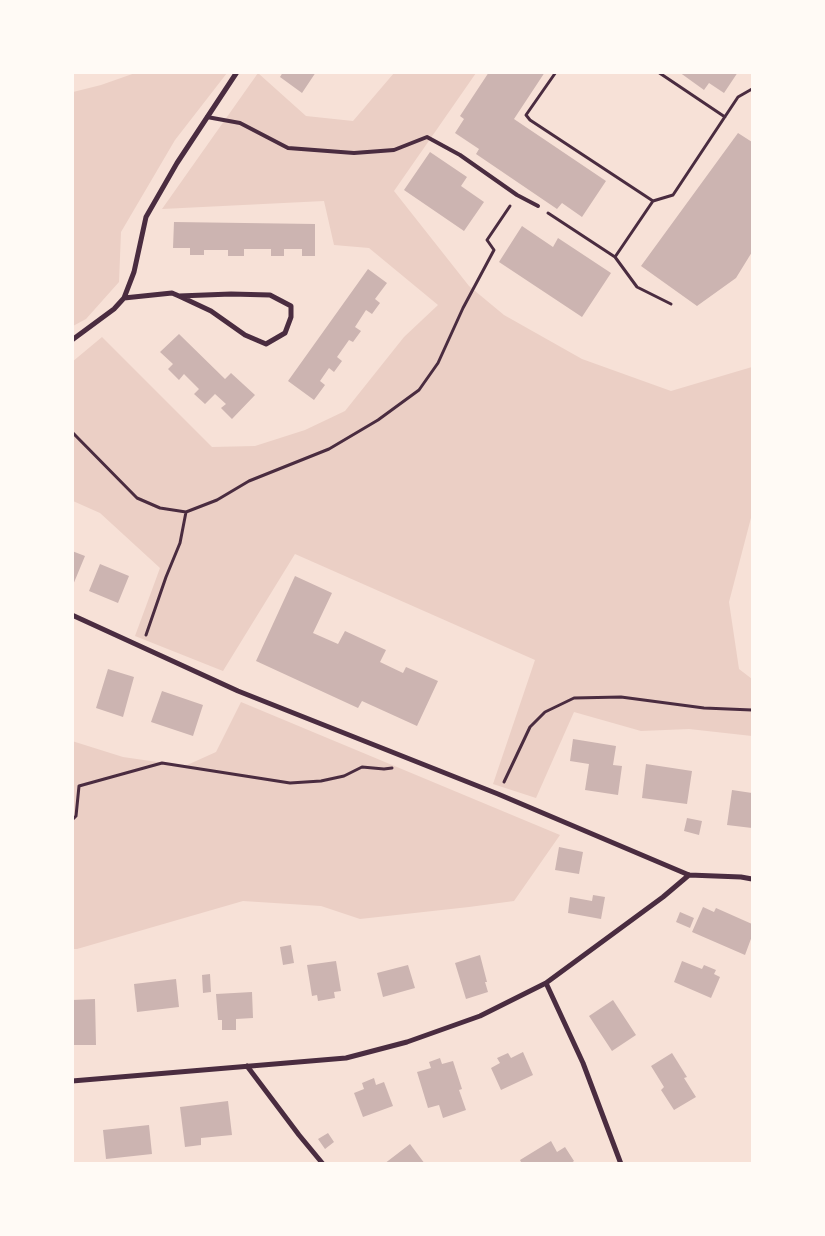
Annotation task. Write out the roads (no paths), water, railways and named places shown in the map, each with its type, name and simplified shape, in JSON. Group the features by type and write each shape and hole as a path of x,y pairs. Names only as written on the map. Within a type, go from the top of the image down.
{"street":[{"path":"72,340 114,309 124,298 134,272 146,217 177,163 237,72"},
{"path":"124,298 172,293 211,311 245,335 266,344 284,333 291,317 291,306 270,295 179,296"},
{"path":"72,616 238,691 498,794 689,875 752,879"},
{"path":"72,1082 346,1058 407,1042 480,1016 546,983 663,897 689,875"},
{"path":"546,983 584,1063 620,1164"},
{"path":"247,1066 299,1136 323,1164"}],"lane":[{"path":"207,118 240,123 288,148 354,154 394,150 427,137 460,155 517,195 538,206"}]}
